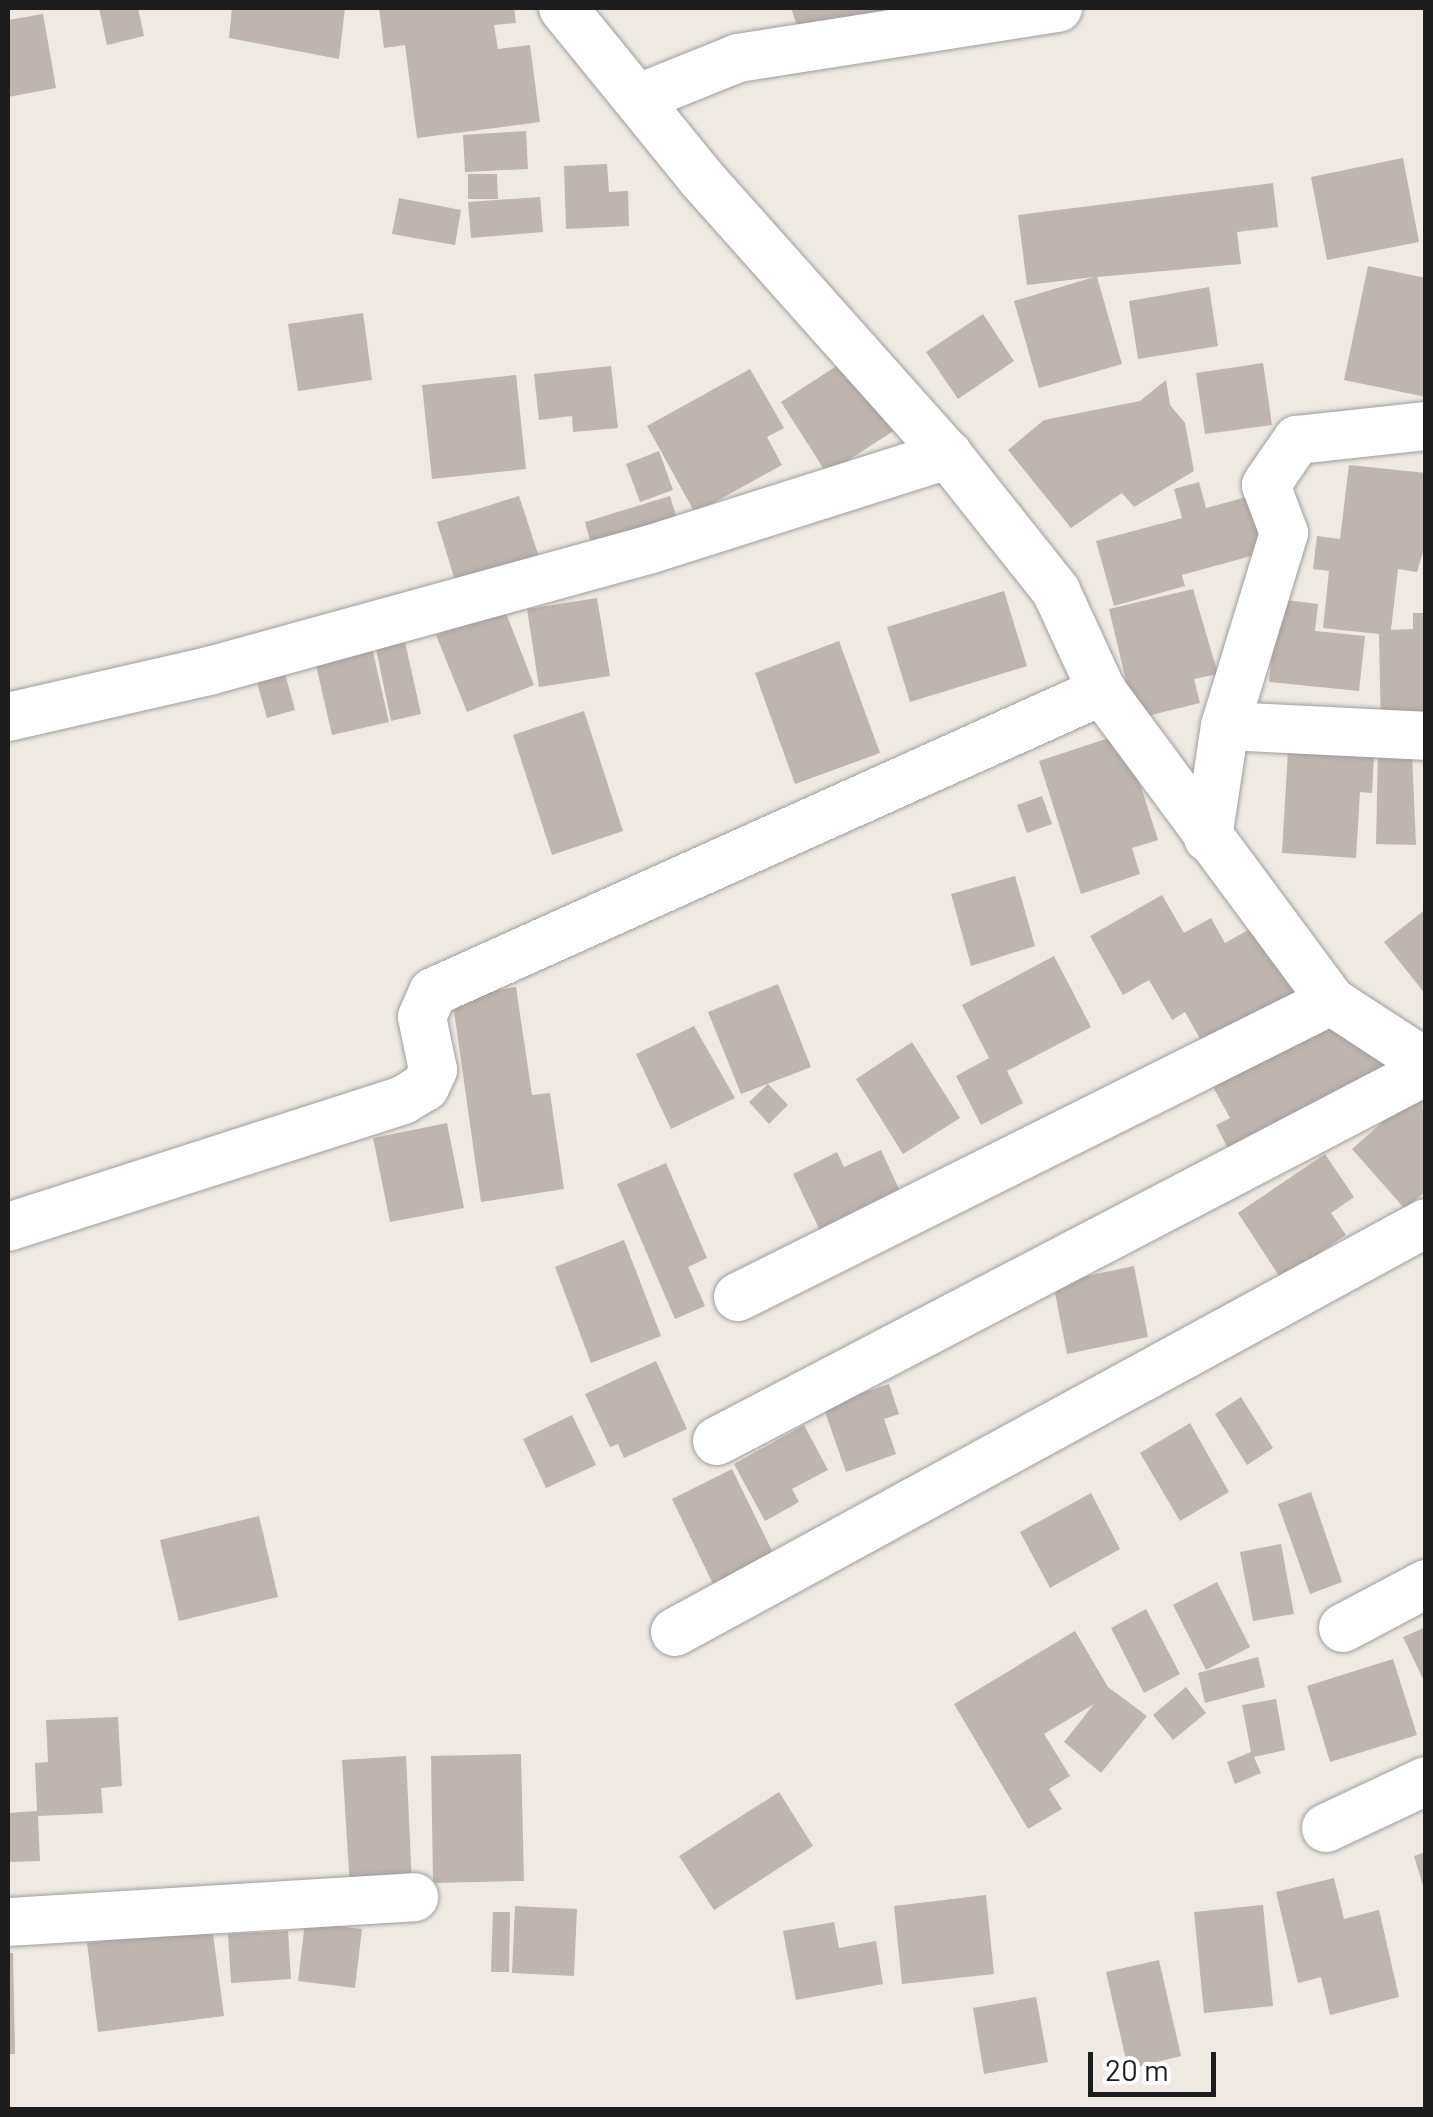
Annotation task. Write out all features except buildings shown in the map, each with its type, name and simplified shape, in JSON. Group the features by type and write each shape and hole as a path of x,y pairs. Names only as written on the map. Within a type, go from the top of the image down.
{"street":[{"path":"563,8 701,178 948,455 1056,591 1102,690 1332,1001 1426,1067 717,1441"},
{"path":"639,98 738,58 1058,8"},
{"path":"1208,838 1225,726 1284,533 1266,486 1297,440 1426,426"},
{"path":"8,717 209,671 651,549 948,455"},
{"path":"8,1227 403,1100 426,1087 432,1070 422,1017 433,992 1102,690"},
{"path":"1225,726 1426,736"},
{"path":"738,1297 1332,1001"},
{"path":"675,1632 1426,1223"},
{"path":"1343,1628 1426,1584"},
{"path":"1326,1828 1426,1781"},
{"path":"8,1922 414,1897"}]}
